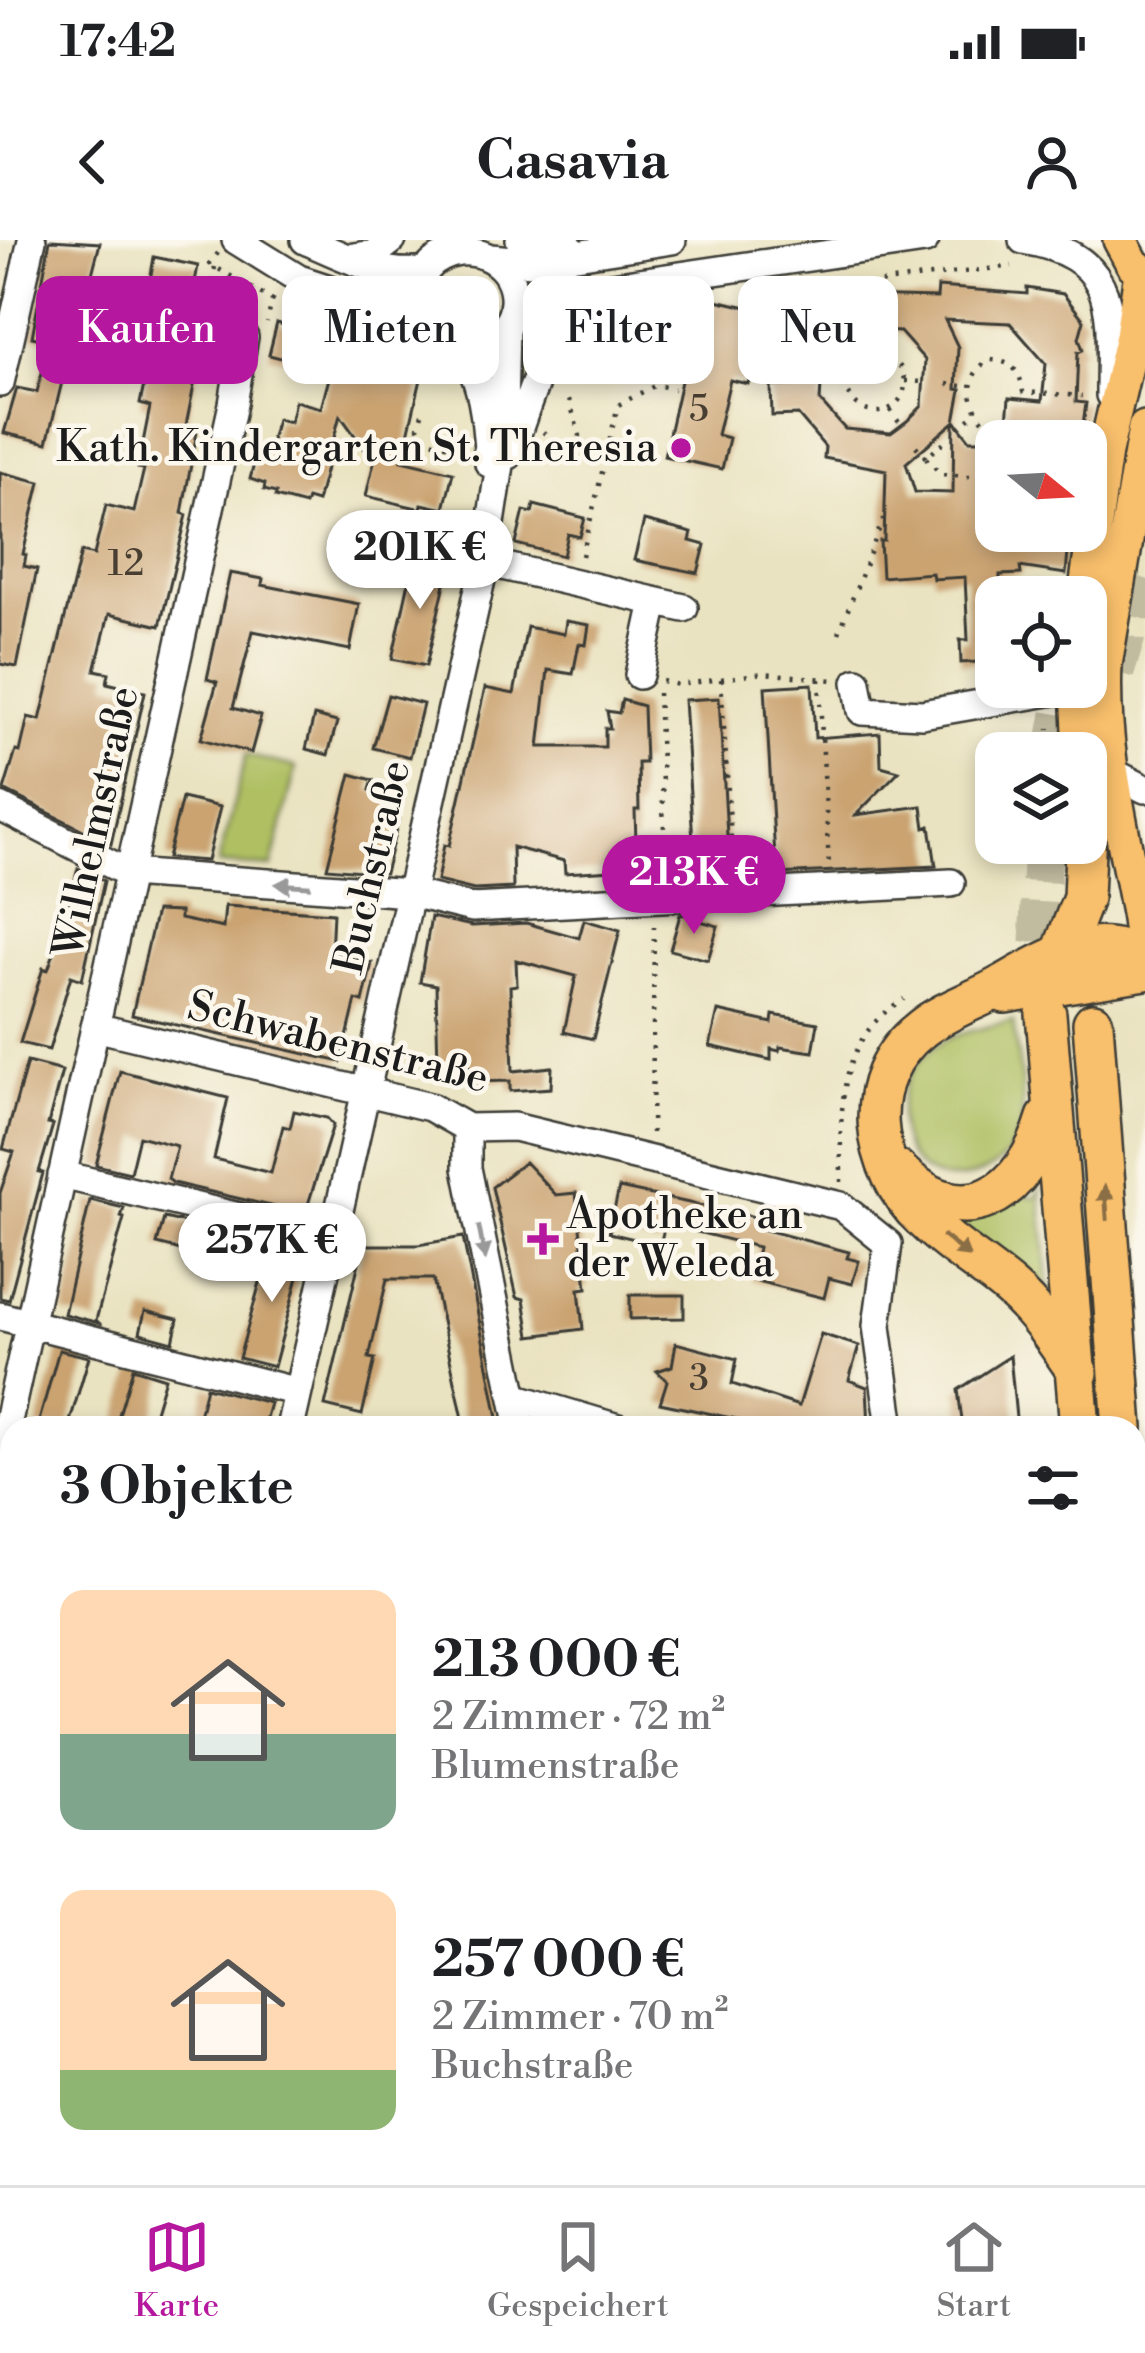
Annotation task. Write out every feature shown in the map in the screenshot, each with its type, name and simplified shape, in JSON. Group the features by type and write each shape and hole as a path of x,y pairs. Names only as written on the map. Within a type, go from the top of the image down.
{"highway":[{"path":"1062,952 1083,898 1086,864"},
{"path":"1078,1373 1035,1311 907,1203 884,1157 876,1117 891,1062 923,1028 1062,952 1100,946 1130,952 1145,964"},
{"path":"982,997 1145,964"},
{"path":"1046,1014 1080,1416"},
{"path":"1093,1023 1122,1416"},
{"path":"884,1157 903,1177 945,1201 981,1201 1013,1184 1027,1168 1052,1102"},
{"path":"1118,1361 1132,1399 1144,1416"}],"main road":[{"path":"1087,576 1100,409 1132,336 1143,273 1120,240"},
{"path":"1100,732 1105,665 1145,428"},
{"path":"1107,858 1115,900 1145,964"}],"street":[{"path":"0,383 32,240"},
{"path":"236,240 296,276"},
{"path":"305,240 395,274 432,257 462,251 532,262 672,240"},
{"path":"347,258 374,254 392,240"},
{"path":"520,240 640,244"},
{"path":"693,276 925,240"},
{"path":"476,250 501,266 513,290 508,322"},
{"path":"1028,252 1078,256 1101,283 1110,339 1100,409"},
{"path":"499,330 523,310"},
{"name":"Buchstraße","path":"293,1416 485,562 503,436 508,322"},
{"name":"Wilhelmstraße","path":"12,1416 237,384"},
{"name":"Buchstraße","path":"477,384 495,500"},
{"path":"495,500 540,384"},
{"path":"485,562 684,608"},
{"path":"638,675 656,602"},
{"path":"857,682 862,711 922,714 975,701"},
{"path":"1107,790 1145,789"},
{"path":"0,807 128,873 410,893 472,908 951,883"},
{"name":"Schwabenstraße","path":"95,1027 430,1107 467,1128 514,1127 841,1206 887,1244 877,1326 889,1416"},
{"path":"467,1128 467,1168 518,1416"},
{"path":"62,1175 332,1239"},
{"path":"0,1316 298,1392"},
{"path":"514,1397 578,1416"}],"path":[{"path":"898,277 1028,252"},
{"path":"258,284 265,261"},
{"path":"210,276 212,266 230,276"},
{"path":"258,292 282,303"},
{"path":"258,340 263,341 272,300"},
{"path":"986,420 977,412 970,387 981,364 999,360 1018,370 1024,392 1100,409"},
{"path":"849,384 848,391 867,411 890,409 901,399 905,381 898,367"},
{"path":"905,381 923,382"},
{"path":"947,384 970,387"},
{"path":"576,583 618,405 656,385 674,389"},
{"path":"538,431 549,434 562,447 578,444 569,400"},
{"path":"890,409 901,425"},
{"path":"959,427 977,412"},
{"path":"422,414 418,427 424,439 465,450"},
{"path":"926,458 944,442"},
{"path":"916,446 941,474 975,476"},
{"path":"839,633 884,517"},
{"path":"652,1160 660,898 658,691 636,685 638,675 678,685 764,673 857,682"},
{"path":"819,678 830,889"},
{"path":"721,679 734,894"}],"green space":[{"path":"523,329 525,384 517,397 516,356"},
{"path":"246,755 296,767 272,867 218,864"},
{"path":"1013,1021 1023,1105 1014,1144 1001,1161 983,1172 952,1179 928,1173 911,1156 902,1134 901,1107 908,1080 924,1056 950,1038"},
{"path":"1040,1188 1047,1294 1013,1262 950,1221 1024,1194 1035,1198"}],"building":[{"path":"50,240 100,243 92,276 43,276"},
{"path":"154,257 198,266 196,276 151,276"},
{"path":"938,287 1027,294 1027,288 1063,294 1084,320 1076,402 1086,403 1084,420 1007,420 1009,398 1042,401 1046,364 1010,323 945,320 958,347 956,389 961,390 955,421 975,440 975,552 1068,552 1066,574 1020,567 1021,574 975,576 975,662 961,663 960,640 968,640 965,577 933,579 932,573 882,577 886,470 824,458 825,447 798,415 772,416 771,386 821,385 820,401 845,429 891,433 907,421 922,406 925,360 898,332 898,297 937,298","holes":["954,422 953,493 915,492 906,463"]},
{"path":"716,300 738,305 738,382 730,380 717,435 729,438 722,469 664,456 680,384 714,384"},
{"path":"277,323 282,324 282,358 269,355"},
{"path":"39,384 61,384 47,443 4,433 17,388 37,392"},
{"path":"144,384 194,384 185,430 197,432 182,513 187,515 160,626 109,614 95,670 109,673 107,683 145,692 111,844 4,790 28,717 40,720 81,552 94,555 106,505 134,512 150,407 140,404"},
{"path":"327,384 420,384 402,460 453,472 444,509 422,504 421,509 366,496 374,462 340,415 317,502 307,499 305,505 275,497 276,493 264,490 265,484 250,479 258,449 268,451 277,419 290,422 295,401 321,408"},
{"path":"0,472 40,482 23,554 24,566 37,569 17,667 0,664"},
{"path":"534,505 585,518 580,537 568,534 563,556 516,544 524,511 532,513"},
{"path":"644,521 692,533 690,541 705,545 698,573 634,560"},
{"path":"414,559 449,566 426,666 392,659"},
{"path":"230,573 263,579 262,585 359,604 350,650 253,631 233,708 261,716 251,753 201,739 217,682 207,679"},
{"path":"566,621 589,625 586,645 579,644 573,674 548,670 539,747 605,747 605,728 610,728 607,711 619,713 622,700 643,706 645,763 638,763 639,810 635,810 636,842 628,843 629,869 565,873 564,861 512,847 513,888 474,890 437,881 485,688 514,694 527,627 564,634"},
{"path":"812,684 815,738 880,733 881,766 899,771 856,815 922,806 936,866 776,874 765,687"},
{"path":"388,695 423,704 410,757 373,748"},
{"path":"719,698 729,870 695,872 684,700"},
{"path":"314,716 337,722 328,755 306,749"},
{"path":"351,774 373,780 370,790 404,798 385,873 327,868"},
{"path":"182,798 220,807 207,861 167,858"},
{"path":"78,868 104,881 82,980 71,976 49,1050 20,1043 43,968 48,970 63,927"},
{"path":"225,906 333,913 331,954 372,963 363,1002 356,1000 341,1062 132,1015 156,911 180,912 180,919 223,928"},
{"path":"698,914 697,920 718,926 708,960 670,950 680,915"},
{"path":"431,917 472,926 526,923 579,938 584,920 620,930 593,1039 564,1032 576,976 516,960 517,985 510,986 513,1071 552,1067 551,1088 510,1091 510,1081 469,1082 469,1064 438,1065 436,985 420,982"},
{"path":"718,1011 772,1023 773,1015 818,1023 813,1052 780,1047 779,1051 771,1049 771,1060 710,1046"},
{"path":"27,1062 62,1071 39,1172 43,1173 9,1300 0,1298 0,1193 14,1152 3,1149"},
{"path":"120,1071 228,1098 214,1159 271,1173 283,1126 290,1128 294,1111 327,1118 333,1125 305,1214 173,1183 168,1179 177,1146 139,1136 130,1173 96,1165"},
{"name":"Apotheke an der Weleda","path":"525,1162 556,1195 576,1193 587,1288 579,1289 583,1329 530,1336 492,1187"},
{"path":"619,1188 764,1219 762,1229 849,1252 847,1258 859,1261 852,1284 829,1278 824,1298 752,1280 758,1247 665,1224 660,1245 609,1233"},
{"path":"90,1200 124,1208 99,1323 64,1314"},
{"path":"164,1218 199,1226 192,1253 157,1244"},
{"path":"463,1237 498,1416 462,1416 433,1279 387,1279 362,1415 325,1406 363,1245 418,1245"},
{"path":"271,1243 305,1251 274,1367 239,1358"},
{"path":"630,1295 684,1295 684,1318 630,1319"},
{"path":"145,1311 178,1319 173,1342 140,1333"},
{"path":"821,1334 859,1346 849,1380 867,1387 868,1416 722,1416 660,1403 667,1381 657,1371 672,1366 676,1343 737,1359 732,1384 799,1406"},
{"path":"59,1350 89,1357 72,1416 40,1416"},
{"path":"1010,1356 1016,1416 961,1416 958,1390"},
{"path":"133,1368 165,1378 154,1416 119,1416"},
{"path":"206,1387 270,1403 266,1416 199,1416"}],"tunnel":[{"path":"1115,672 1145,573"},
{"path":"1058,732 1062,708"},
{"path":"1042,864 1039,925 1044,993"}],"place":[{"name":"Kath. Kindergarten St. Theresia","path":"681,448"},
{"name":"Apotheke an der Weleda","path":"543,1239"}]}
